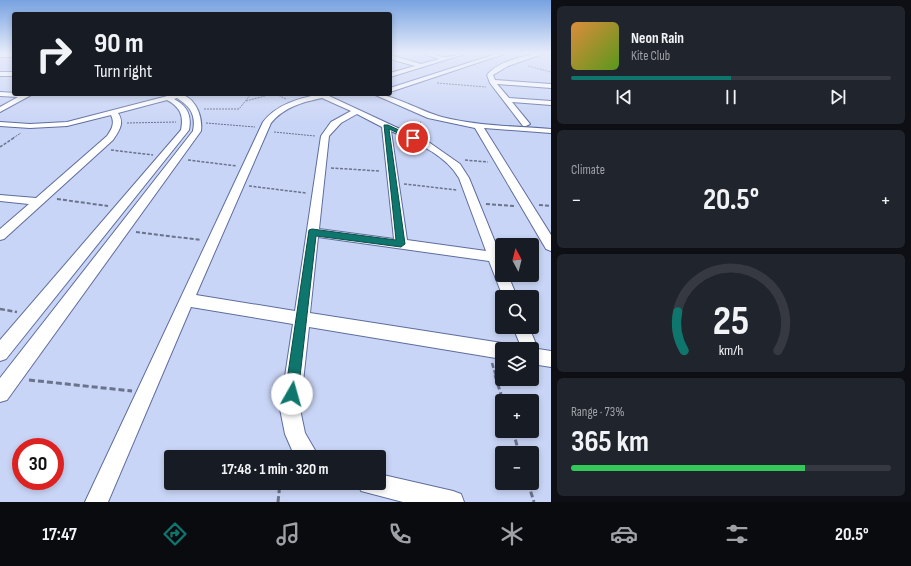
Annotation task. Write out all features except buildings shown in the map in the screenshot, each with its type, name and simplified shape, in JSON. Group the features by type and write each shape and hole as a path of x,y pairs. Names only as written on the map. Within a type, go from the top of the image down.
{"street":[{"path":"392,89 433,76"},
{"path":"490,76 492,82 526,124"},
{"path":"532,84 545,79"},
{"path":"492,82 551,86"},
{"path":"0,94 12,94"},
{"path":"0,110 27,96"},
{"path":"0,119 36,122 61,120 169,96"},
{"path":"0,124 30,126 67,124 170,96"},
{"path":"0,353 121,207 197,131 193,122 175,96"},
{"path":"177,96 187,100 195,109 198,114 193,122"},
{"path":"96,502 263,130 271,116 278,111 291,105 321,96"},
{"path":"326,96 356,112 427,145 457,166 469,191 507,290"},
{"path":"381,96 433,117 450,121 478,125 551,131"},
{"path":"392,96 432,112 452,117 551,126"},
{"path":"507,100 551,103"},
{"path":"0,236 99,149 116,131 119,124 118,118 114,112"},
{"path":"303,450 292,428 290,409 325,136 329,128 336,122 356,112"},
{"path":"478,125 551,246"},
{"path":"386,126 401,244"},
{"path":"0,393 123,230 170,158"},
{"path":"0,198 42,200"},
{"path":"312,232 494,257"},
{"path":"187,300 495,350"},
{"path":"539,355 551,358"},
{"path":"386,487 452,502"}],"path":[{"path":"416,82 497,88"},
{"path":"195,109 238,110 250,96"},
{"path":"246,101 265,96"},
{"path":"398,132 433,117"},
{"path":"119,124 193,122 325,136"},
{"path":"0,147 30,126"},
{"path":"99,149 246,167"},
{"path":"447,158 501,163"},
{"path":"321,168 391,171"},
{"path":"393,183 469,191"},
{"path":"238,185 317,194"},
{"path":"42,200 121,207"},
{"path":"473,202 528,208"},
{"path":"123,230 214,242"},
{"path":"12,378 145,392"},
{"path":"278,502 279,490"},
{"path":"530,490 534,502"}],"route":[{"path":"292,394 312,232 401,244 386,126 413,138"}]}
